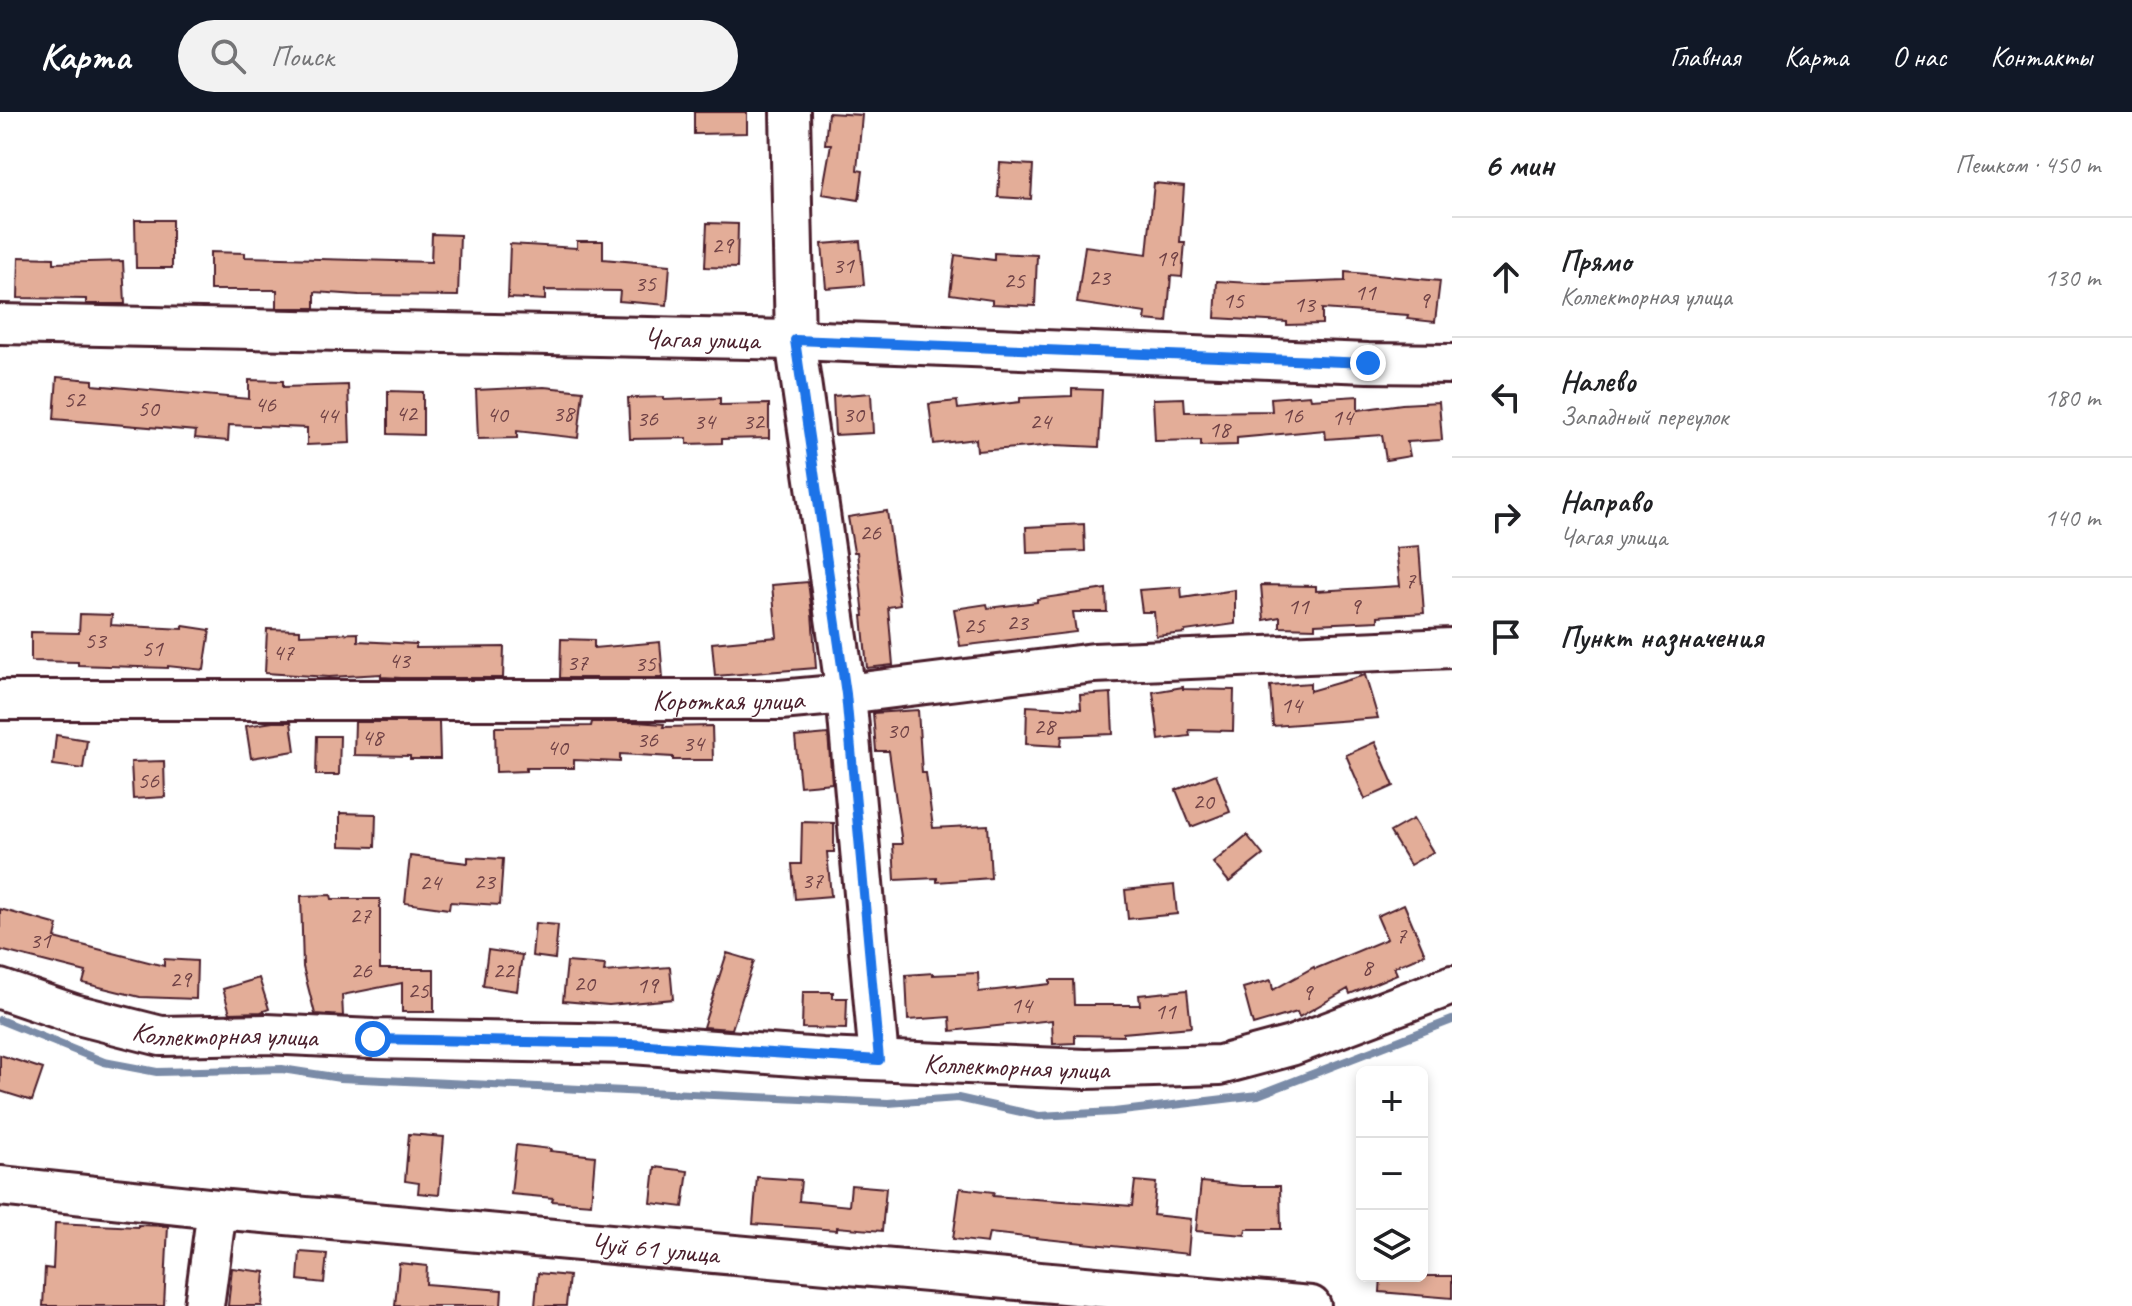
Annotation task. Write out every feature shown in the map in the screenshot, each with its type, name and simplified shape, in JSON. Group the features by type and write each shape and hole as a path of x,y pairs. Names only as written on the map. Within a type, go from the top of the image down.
{"street":[{"path":"790,112 795,340 846,694 879,1060"},
{"name":"Чагая улица","path":"0,324 795,340 1452,364"},
{"name":"Короткая улица","path":"0,700 780,700 1094,663 1452,648"},
{"name":"Коллекторная улица","path":"0,989 74,1014 161,1036 266,1034 632,1044 1086,1069 1220,1065 1291,1046 1452,985"},
{"name":"Чуй 61 улица","path":"0,1186 217,1209 1311,1306"},
{"path":"204,1306 217,1209"}],"building":[{"path":"694,112 747,112 747,133 694,134"},
{"path":"828,113 862,115 857,170 863,171 859,200 822,194 831,144 825,144"},
{"path":"1000,163 1033,165 1031,199 998,197"},
{"path":"1154,183 1184,186 1180,242 1185,242 1182,277 1171,276 1167,322 1145,320 1146,313 1077,303 1085,246 1147,254"},
{"path":"135,220 172,220 172,268 136,268"},
{"path":"707,223 738,224 737,268 705,267"},
{"path":"432,234 460,235 458,296 315,292 315,308 277,308 277,290 210,290 210,252 245,253 245,257 431,262"},
{"path":"577,241 603,241 603,259 670,265 667,305 619,301 620,291 545,290 545,300 508,298 510,244 577,248"},
{"path":"860,241 864,285 826,288 822,244"},
{"path":"994,253 1037,255 1035,306 992,304 992,300 950,294 955,255 994,260"},
{"path":"19,257 54,258 54,263 123,261 125,304 86,304 86,299 18,298"},
{"path":"1345,272 1440,281 1435,322 1407,319 1408,315 1322,309 1322,324 1287,325 1287,322 1215,318 1217,281 1267,284 1345,281"},
{"path":"57,377 93,380 93,385 249,399 249,380 283,381 283,387 348,385 350,443 307,445 307,428 229,425 228,441 195,438 196,431 54,419"},
{"path":"544,387 583,391 578,438 517,431 517,438 478,439 476,390"},
{"path":"1072,389 1102,390 1099,447 1055,445 977,451 976,439 934,444 929,404 957,401 958,409 1020,402 1020,398 1072,396"},
{"path":"388,391 423,392 423,435 388,434"},
{"path":"871,393 873,433 835,435 833,396"},
{"path":"1310,395 1311,399 1358,396 1358,410 1439,402 1442,440 1407,442 1410,456 1386,460 1382,435 1326,439 1325,430 1237,438 1237,445 1201,446 1201,440 1155,441 1153,399 1184,398 1185,412 1272,411 1271,398"},
{"path":"664,397 664,400 720,398 720,405 769,404 769,438 722,439 722,443 687,444 687,438 630,439 628,398"},
{"path":"887,511 900,605 888,607 893,665 867,668 857,552 854,552 848,517"},
{"path":"1084,524 1085,551 1027,553 1026,527"},
{"path":"1419,546 1424,613 1378,616 1378,621 1315,624 1315,628 1280,627 1280,617 1264,620 1261,585 1316,586 1316,591 1400,586 1396,548"},
{"path":"808,582 816,668 715,676 712,643 777,637 772,585"},
{"path":"1181,587 1182,598 1235,590 1235,624 1156,636 1154,612 1142,612 1139,590"},
{"path":"1106,589 1107,612 1073,612 1076,632 960,646 954,609 1037,602 1037,599"},
{"path":"80,614 112,615 111,625 183,629 183,626 210,630 204,670 31,661 31,632 79,633"},
{"path":"267,629 300,630 300,635 358,633 358,641 416,644 416,648 504,647 503,678 401,678 381,677 381,674 329,677 265,673"},
{"path":"561,639 594,640 594,648 660,642 663,678 560,678"},
{"path":"1365,675 1378,718 1273,726 1270,686 1310,683 1310,691"},
{"path":"1183,687 1234,690 1233,731 1189,730 1190,736 1159,740 1153,692"},
{"path":"1111,693 1113,734 1062,736 1061,746 1026,744 1027,706 1081,709 1080,695"},
{"path":"918,710 922,773 926,773 933,828 988,825 991,878 937,882 937,878 895,880 893,844 902,844 889,751 876,751 873,713"},
{"path":"291,722 295,751 251,758 246,726"},
{"path":"355,722 439,722 440,759 354,755"},
{"path":"592,722 664,724 663,727 712,726 713,760 673,760 673,757 620,754 620,762 574,760 574,768 526,768 526,771 496,772 495,727 591,726"},
{"path":"828,734 832,783 800,786 795,737"},
{"path":"56,735 87,740 83,769 53,765"},
{"path":"317,736 340,736 339,775 316,775"},
{"path":"1375,742 1394,786 1365,799 1346,755"},
{"path":"164,761 165,797 133,799 131,762"},
{"path":"1216,774 1230,812 1191,827 1176,790"},
{"path":"340,813 376,814 375,847 340,846"},
{"path":"1413,819 1433,852 1410,865 1390,832"},
{"path":"802,822 834,823 834,852 827,852 831,896 795,899 792,864 801,864"},
{"path":"1247,835 1263,855 1229,882 1213,863"},
{"path":"410,856 468,863 468,857 503,859 500,905 450,902 449,909 405,903"},
{"path":"1174,885 1177,914 1128,919 1125,890"},
{"path":"331,895 332,899 380,899 380,969 434,969 434,1012 402,1012 402,983 342,995 343,1016 315,1014 303,967 301,896"},
{"path":"1404,904 1425,954 1394,967 1397,974 1350,994 1348,989 1299,1017 1297,1012 1253,1025 1243,988 1271,980 1273,990 1314,967 1387,939 1377,916"},
{"path":"0,909 58,925 55,938 164,966 164,959 197,961 196,999 140,997 83,983 86,972 0,950"},
{"path":"535,923 558,925 555,959 532,956"},
{"path":"488,950 522,955 517,991 483,986"},
{"path":"727,953 754,961 732,1029 703,1027"},
{"path":"567,962 605,965 604,972 670,967 673,999 609,1005 563,1001"},
{"path":"978,973 979,992 1050,984 1050,980 1073,980 1074,1005 1140,1005 1139,995 1187,990 1191,1027 1123,1033 1123,1036 1075,1035 1075,1043 1053,1044 1052,1020 951,1031 950,1017 908,1020 906,975"},
{"path":"259,978 269,1009 230,1013 223,989"},
{"path":"803,992 833,992 833,998 847,998 846,1029 802,1028"},
{"path":"0,1055 43,1069 32,1101 0,1091"},
{"path":"409,1134 444,1137 439,1195 418,1193 419,1183 405,1181"},
{"path":"516,1145 595,1156 591,1204 511,1194"},
{"path":"655,1167 688,1171 683,1207 651,1203"},
{"path":"757,1177 801,1180 799,1201 849,1206 851,1185 886,1188 882,1231 753,1224"},
{"path":"1135,1181 1156,1183 1153,1215 1191,1219 1188,1254 989,1233 987,1243 953,1239 960,1188 994,1192 993,1196 1132,1206"},
{"path":"1201,1182 1280,1186 1281,1229 1246,1229 1245,1235 1196,1231"},
{"path":"55,1223 168,1226 164,1306 43,1306 45,1268 53,1269"},
{"path":"300,1252 327,1254 324,1283 298,1280"},
{"path":"399,1263 427,1266 426,1284 502,1290 501,1306 395,1306"},
{"path":"232,1268 265,1272 262,1306 228,1306"},
{"path":"538,1273 569,1276 566,1306 535,1306"},
{"path":"1428,1276 1452,1276 1452,1298 1380,1292 1381,1282 1428,1282"}],"waterway":[{"path":"0,1020 104,1062 157,1072 282,1069 340,1078 888,1103 958,1098 1039,1116 1114,1112 1258,1095 1452,1020"}],"route":[{"path":"373,1039 632,1044 879,1060 846,694 795,340 1368,363"}]}
